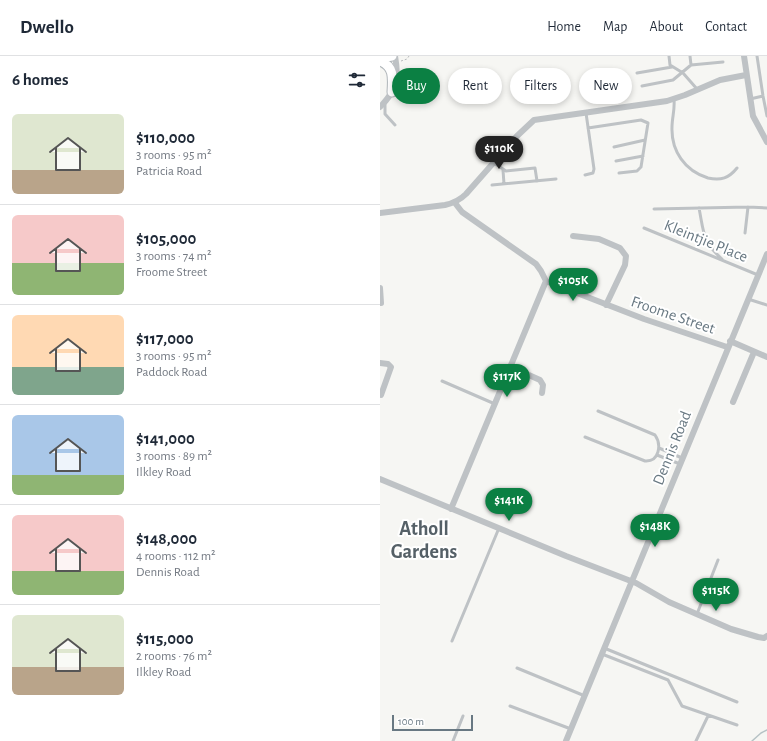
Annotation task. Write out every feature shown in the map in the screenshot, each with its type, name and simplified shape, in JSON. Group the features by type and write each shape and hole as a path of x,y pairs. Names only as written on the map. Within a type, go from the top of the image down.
{"main road":[{"path":"380,60 394,58"},
{"path":"380,60 387,64 392,71"}],"street":[{"path":"744,56 754,119 767,142"},
{"path":"394,58 396,68"},
{"path":"380,213 455,203 466,194 517,136 532,122 539,119 674,100 720,80 746,75"},
{"path":"382,105 392,92"},
{"path":"451,509 546,281 536,264 462,212 455,203"},
{"path":"573,236 599,239 620,248 626,256 625,266 606,305"},
{"name":"Dennis Road","path":"566,741 767,254"},
{"name":"Froome Street","path":"546,281 606,305 728,348"},
{"path":"380,288 381,303"},
{"name":"Froome Street","path":"730,341 767,357"},
{"path":"733,402 754,352"},
{"path":"380,363 390,365 391,369 381,394"},
{"path":"511,367 540,380 543,384 542,393"},
{"path":"380,479 566,556 641,585 669,602 739,632 764,638 767,636"}],"lane":[{"path":"669,56 672,67 682,73 697,90"},
{"path":"690,56 691,66"},
{"path":"758,56 767,116"},
{"path":"642,86 669,82 691,66 723,62"},
{"path":"637,73 672,67"},
{"path":"750,99 763,96"},
{"path":"674,100 672,128 673,144 686,166 698,174 719,180 728,177 737,168"},
{"path":"382,105 385,114 395,125"},
{"path":"585,175 593,173 594,170 586,113"},
{"path":"588,128 641,120 648,123 641,167 639,170 618,174"},
{"path":"614,147 645,140"},
{"path":"616,161 643,156"},
{"path":"494,163 503,170 509,171 535,168 537,181"},
{"path":"503,170 504,184"},
{"path":"492,185 556,179"},
{"path":"745,233 748,207"},
{"path":"699,208 706,241 712,250 723,261"},
{"path":"654,209 767,208"},
{"name":"Kleintjie Place","path":"644,228 758,275"},
{"path":"748,299 767,305"},
{"path":"442,381 495,404"},
{"path":"585,437 645,461 654,459 657,454 659,440 655,435 598,411"},
{"path":"659,448 681,461"},
{"path":"657,454 681,461"},
{"path":"452,641 498,528"},
{"path":"697,614 718,560"},
{"path":"603,651 737,702"},
{"path":"603,651 668,680 682,706 737,725"},
{"path":"517,668 584,696"},
{"path":"510,706 571,729"},
{"path":"453,741 463,716"},
{"path":"696,741 708,716"}],"path":[{"path":"394,58 408,59 409,56"}],"waterway":[{"path":"752,741 767,730"}],"district":[{"name":"Atholl Gardens","path":"424,540"}]}
